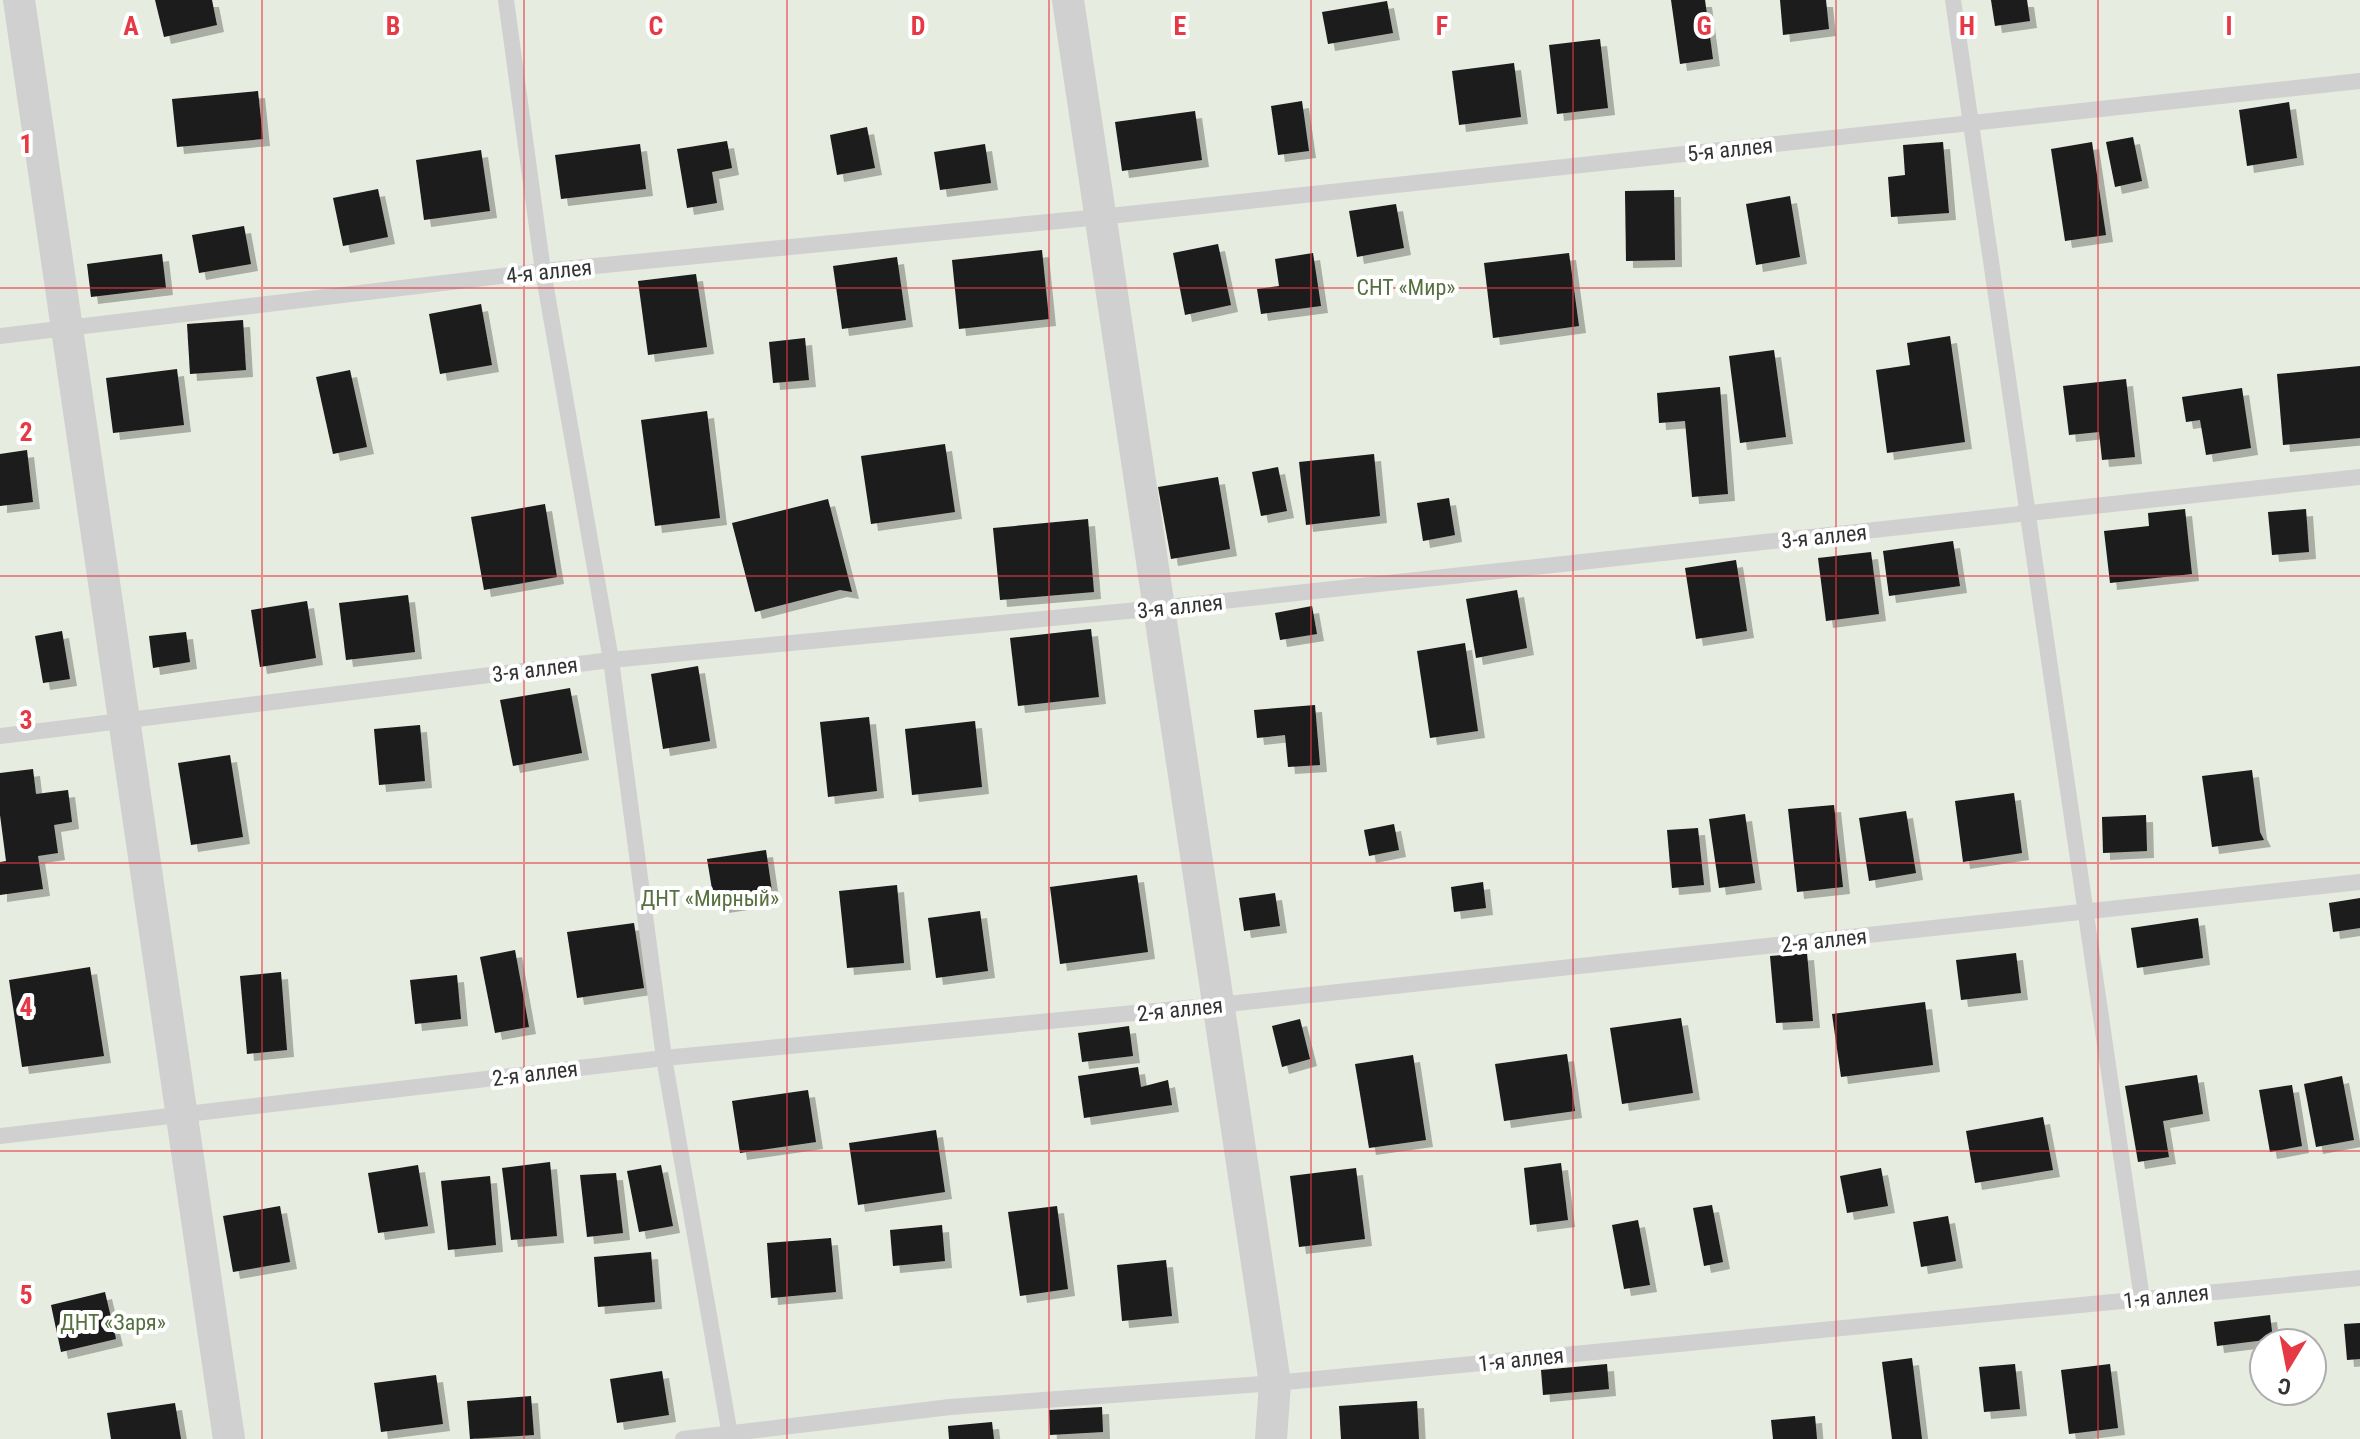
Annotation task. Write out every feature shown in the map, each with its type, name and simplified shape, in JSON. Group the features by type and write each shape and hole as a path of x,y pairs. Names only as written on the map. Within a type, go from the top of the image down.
{"street":[{"path":"19,0 229,1439"},
{"path":"1068,0 1275,1383 1271,1439"}],"lane":[{"path":"506,0 543,271 611,660 664,1058 730,1435"},
{"path":"1953,0 2142,1299"},
{"name":"5-я аллея","path":"1100,217 2360,81"},
{"name":"4-я аллея","path":"0,336 543,271 1100,217"},
{"name":"3-я аллея","path":"0,736 611,660 1159,608 2360,477"},
{"name":"2-я аллея","path":"0,1136 664,1058 1218,1005 2360,882"},
{"name":"1-я аллея","path":"683,1439 950,1407 1275,1383 2360,1278"}],"green space":[{"name":"ДНТ «Мирный»","path":"0,0 2360,0 2360,1439 0,1439"}],"building":[{"path":"155,0 212,0 217,25 164,37"},
{"path":"1671,0 1705,0 1713,59 1680,64"},
{"path":"1780,0 1826,0 1829,29 1783,35"},
{"path":"1991,0 2027,0 2030,21 1995,26"},
{"path":"1387,1 1393,33 1328,44 1322,12"},
{"path":"1600,39 1608,108 1557,114 1549,45"},
{"path":"1514,63 1521,117 1459,125 1452,71"},
{"path":"258,91 263,139 177,147 172,99"},
{"path":"1302,101 1309,151 1278,155 1271,106"},
{"path":"2289,102 2297,158 2247,166 2239,110"},
{"path":"1195,111 1202,160 1122,171 1115,122"},
{"path":"867,127 875,168 837,175 830,135"},
{"path":"2133,137 2142,181 2115,187 2106,142"},
{"path":"727,141 732,168 712,172 717,203 687,208 677,149"},
{"path":"1943,142 1949,213 1891,217 1888,177 1905,175 1903,145"},
{"path":"2092,142 2106,235 2065,241 2051,149"},
{"path":"640,144 646,189 561,199 555,155"},
{"path":"985,144 991,183 940,190 934,152"},
{"path":"481,150 490,211 424,220 416,160"},
{"path":"378,189 388,237 343,246 333,198"},
{"path":"1674,190 1675,260 1626,261 1625,191"},
{"path":"1790,196 1800,257 1756,265 1746,204"},
{"path":"1396,204 1404,248 1357,257 1349,211"},
{"path":"244,226 251,264 199,273 192,235"},
{"path":"1218,244 1231,305 1185,315 1173,253"},
{"path":"1042,250 1049,319 959,329 952,260"},
{"path":"1313,253 1321,306 1261,314 1257,289 1279,286 1275,259"},
{"path":"1569,253 1579,326 1493,338 1484,263"},
{"path":"162,254 166,288 91,297 87,264"},
{"path":"897,257 906,320 842,329 833,266"},
{"path":"696,274 707,347 648,355 638,281"},
{"path":"481,304 492,365 440,374 429,314"},
{"path":"243,320 246,370 190,374 187,324"},
{"path":"1950,336 1965,442 1887,453 1876,370 1910,365 1907,343"},
{"path":"805,338 809,380 773,383 769,342"},
{"path":"1774,350 1786,437 1740,443 1729,356"},
{"path":"2360,366 2360,438 2283,445 2277,374"},
{"path":"177,369 184,425 113,433 106,378"},
{"path":"350,370 367,447 333,454 316,377"},
{"path":"2126,379 2135,457 2102,460 2099,432 2069,435 2063,386"},
{"path":"1720,387 1728,494 1692,497 1685,421 1659,423 1657,393"},
{"path":"2242,388 2251,448 2206,455 2200,420 2186,422 2182,397"},
{"path":"707,411 720,518 655,526 641,420"},
{"path":"945,444 955,512 871,524 861,456"},
{"path":"27,450 33,502 0,506 0,454"},
{"path":"1374,454 1380,516 1306,525 1299,462"},
{"path":"1278,467 1287,511 1261,516 1252,472"},
{"path":"1218,477 1230,549 1171,559 1158,487"},
{"path":"1449,498 1455,535 1423,541 1417,503"},
{"path":"828,499 852,592 840,590 755,612 732,523"},
{"path":"545,504 557,577 484,590 471,517"},
{"path":"2185,509 2192,574 2110,583 2104,531 2149,526 2148,513"},
{"path":"2306,509 2309,552 2272,555 2268,512"},
{"path":"1088,519 1094,592 1000,600 993,528"},
{"path":"1953,541 1960,586 1889,596 1883,551"},
{"path":"1871,552 1879,614 1826,621 1818,558"},
{"path":"1736,560 1747,631 1696,639 1685,568"},
{"path":"1517,590 1527,648 1476,658 1466,599"},
{"path":"408,595 415,652 346,660 339,603"},
{"path":"307,601 316,658 260,667 251,610"},
{"path":"1312,606 1317,634 1280,640 1275,613"},
{"path":"1091,629 1099,697 1018,706 1010,638"},
{"path":"62,631 70,679 43,683 35,636"},
{"path":"186,632 190,662 153,668 149,636"},
{"path":"1465,643 1478,731 1430,738 1417,651"},
{"path":"698,666 710,741 663,749 651,674"},
{"path":"570,688 582,753 513,766 500,700"},
{"path":"1315,705 1320,765 1288,767 1285,735 1257,738 1254,710"},
{"path":"869,717 877,791 828,797 820,722"},
{"path":"975,721 982,787 912,795 905,729"},
{"path":"420,725 425,781 379,785 374,729"},
{"path":"230,755 243,837 191,845 178,763"},
{"path":"33,769 36,794 68,790 72,822 54,825 58,853 38,856 43,889 0,895 0,862 6,861 0,815 0,773"},
{"path":"2252,770 2260,832 2264,840 2212,847 2202,776"},
{"path":"2014,793 2022,853 1963,862 1955,801"},
{"path":"1834,805 1843,887 1797,892 1788,809"},
{"path":"1906,811 1916,873 1869,881 1859,818"},
{"path":"1745,814 1755,883 1719,888 1709,819"},
{"path":"2146,815 2147,851 2103,853 2102,817"},
{"path":"1394,824 1399,850 1369,856 1364,830"},
{"path":"1698,828 1704,885 1672,888 1667,830"},
{"path":"766,850 773,898 715,907 707,859"},
{"path":"1137,875 1148,952 1060,964 1050,887"},
{"path":"1483,882 1486,908 1454,912 1451,887"},
{"path":"897,885 904,963 847,968 839,891"},
{"path":"1275,893 1280,926 1244,931 1239,898"},
{"path":"2360,898 2360,928 2333,932 2329,903"},
{"path":"980,911 988,971 936,978 928,918"},
{"path":"2198,918 2203,958 2137,968 2131,928"},
{"path":"634,923 644,988 577,998 567,932"},
{"path":"515,950 529,1027 495,1033 480,957"},
{"path":"1807,953 1813,1021 1776,1023 1770,956"},
{"path":"2016,953 2021,993 1961,1000 1956,960"},
{"path":"90,967 104,1056 22,1067 9,980"},
{"path":"281,972 287,1050 247,1054 240,976"},
{"path":"457,975 461,1019 415,1024 410,980"},
{"path":"1925,1002 1933,1065 1841,1077 1832,1014"},
{"path":"1681,1018 1693,1093 1622,1104 1610,1028"},
{"path":"1300,1019 1310,1059 1282,1067 1272,1026"},
{"path":"1129,1026 1133,1056 1082,1062 1078,1033"},
{"path":"1567,1054 1575,1111 1504,1121 1495,1064"},
{"path":"1413,1055 1426,1140 1369,1148 1355,1064"},
{"path":"1138,1067 1141,1087 1168,1080 1172,1105 1084,1118 1078,1076"},
{"path":"2197,1075 2203,1114 2163,1121 2169,1157 2138,1162 2125,1086"},
{"path":"2342,1076 2354,1140 2316,1147 2304,1084"},
{"path":"2292,1085 2302,1146 2270,1152 2259,1090"},
{"path":"808,1090 816,1142 740,1153 732,1101"},
{"path":"2043,1117 2053,1170 1975,1183 1966,1131"},
{"path":"936,1130 945,1192 858,1205 849,1143"},
{"path":"550,1162 557,1236 511,1240 502,1168"},
{"path":"1561,1163 1568,1220 1530,1225 1524,1168"},
{"path":"418,1165 428,1226 378,1233 368,1173"},
{"path":"661,1165 673,1226 639,1232 627,1171"},
{"path":"1356,1168 1365,1239 1299,1247 1290,1176"},
{"path":"1881,1168 1888,1206 1847,1213 1840,1176"},
{"path":"616,1173 623,1233 587,1237 580,1175"},
{"path":"490,1176 496,1245 448,1250 441,1181"},
{"path":"1712,1205 1723,1262 1704,1266 1693,1208"},
{"path":"280,1206 290,1262 233,1272 223,1216"},
{"path":"1057,1206 1068,1289 1020,1296 1008,1212"},
{"path":"1948,1216 1956,1261 1921,1267 1913,1222"},
{"path":"1638,1220 1650,1285 1624,1289 1612,1225"},
{"path":"942,1225 945,1261 893,1266 890,1230"},
{"path":"831,1238 836,1292 771,1298 767,1243"},
{"path":"651,1252 655,1302 598,1307 594,1257"},
{"path":"1166,1260 1172,1316 1122,1321 1117,1265"},
{"path":"105,1292 116,1339 61,1352 51,1305"},
{"path":"2270,1315 2272,1327 2248,1327 2248,1342 2217,1346 2214,1322"},
{"path":"2360,1323 2360,1359 2347,1360 2344,1324"},
{"path":"1912,1358 1922,1439 1892,1439 1882,1362"},
{"path":"1607,1364 1609,1389 1543,1395 1541,1370"},
{"path":"2015,1364 2020,1409 1984,1412 1979,1367"},
{"path":"2110,1364 2118,1428 2069,1434 2061,1370"},
{"path":"662,1371 669,1415 617,1423 610,1379"},
{"path":"436,1375 443,1424 381,1432 374,1383"},
{"path":"531,1396 534,1435 470,1439 467,1401"},
{"path":"1417,1401 1419,1439 1341,1439 1339,1406"},
{"path":"175,1403 181,1439 111,1439 107,1413"},
{"path":"1102,1407 1103,1432 1050,1435 1049,1410"},
{"path":"1815,1416 1817,1439 1773,1439 1771,1420"},
{"path":"992,1422 994,1439 949,1439 948,1426"}],"park label":[{"name":"СНТ «Мир»","path":"1406,287"},
{"name":"ДНТ «Заря»","path":"113,1322"}]}
